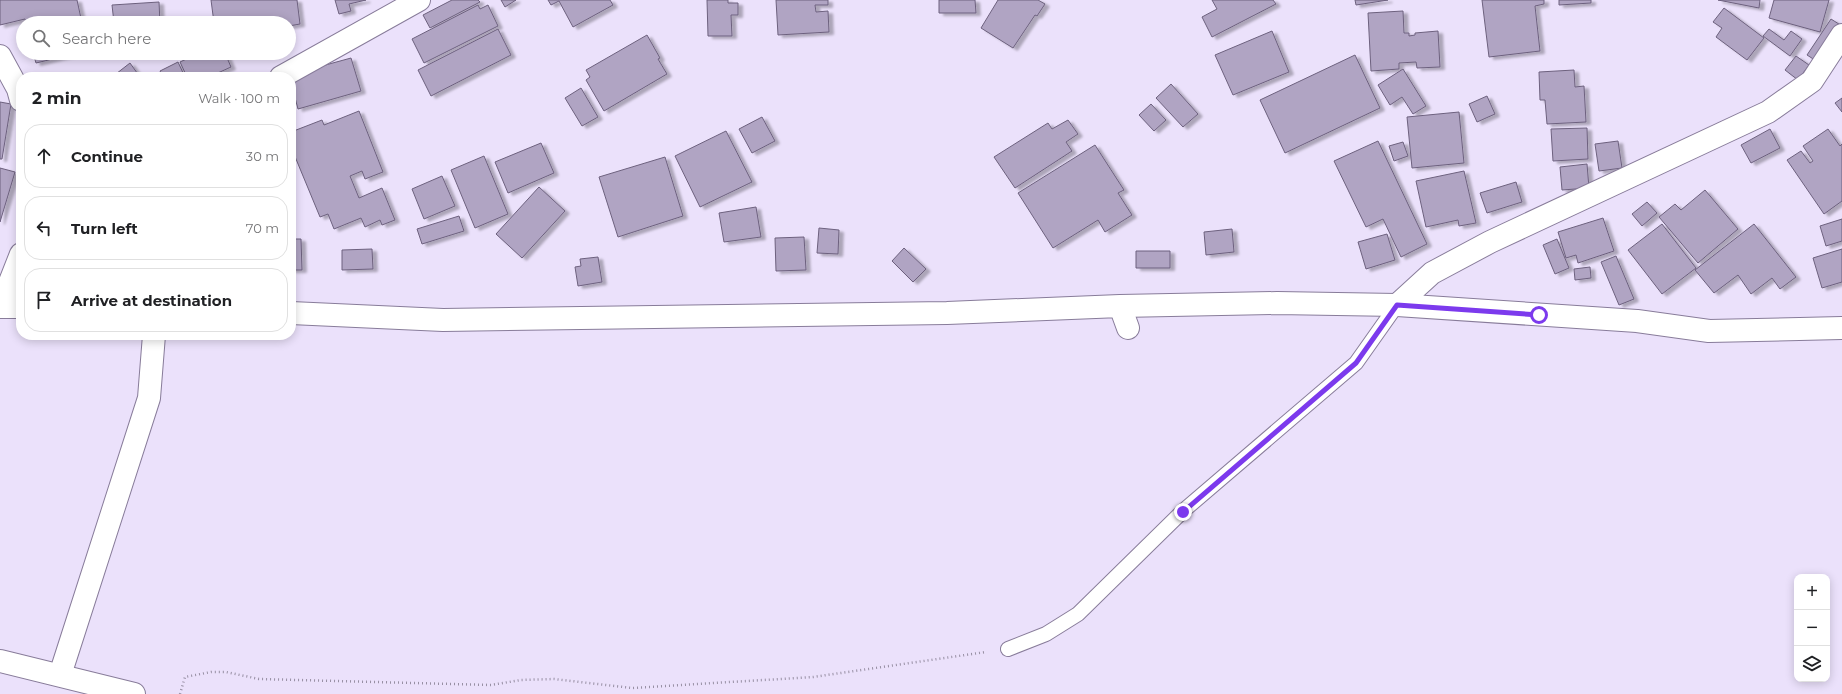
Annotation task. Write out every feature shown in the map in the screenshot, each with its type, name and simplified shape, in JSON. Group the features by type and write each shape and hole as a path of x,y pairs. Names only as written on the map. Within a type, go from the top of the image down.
{"main road":[{"path":"290,72 419,0"},
{"path":"1397,305 1432,273 1490,242 1768,112 1812,81 1842,35"},
{"path":"0,56 16,85"},
{"path":"16,267 0,307 16,307"},
{"path":"296,313 466,319 947,312 1266,303 1397,305 1637,320 1709,331 1842,328"},
{"path":"1120,306 1128,328"},
{"path":"60,675 149,398 154,340"},
{"path":"0,661 134,694"}],"lane":[{"path":"1008,649 1046,634 1078,614 1183,512 1356,363 1397,305"}],"path":[{"path":"180,694 185,677 211,672 226,672 259,679 433,685 491,686 521,680 554,679 632,688 813,678 1008,649"}],"building":[{"path":"0,0 77,0 80,16 16,16 16,21 0,25"},
{"path":"211,0 297,0 300,24 296,25 296,16 213,16"},
{"path":"335,0 366,0 349,4 351,11 339,14"},
{"path":"452,0 478,0 480,2 430,28 423,15"},
{"path":"501,0 516,0 505,7"},
{"path":"548,0 610,0 613,5 573,27 559,1 551,5"},
{"path":"707,0 728,0 728,3 738,3 738,15 731,15 732,36 708,36"},
{"path":"776,0 828,0 828,5 815,5 816,12 828,11 829,32 778,35"},
{"path":"939,0 975,0 976,13 939,13"},
{"path":"998,0 1038,0 1045,4 1037,16 1035,15 1013,48 981,28"},
{"path":"1212,0 1273,0 1276,4 1212,37 1202,17 1217,9"},
{"path":"1355,0 1388,0 1356,5"},
{"path":"1482,0 1544,0 1544,4 1535,6 1540,51 1489,57"},
{"path":"1559,0 1591,0 1591,3 1559,5"},
{"path":"1718,0 1760,0 1759,8"},
{"path":"1774,0 1829,0 1820,32 1769,18"},
{"path":"159,2 160,16 113,16 112,5"},
{"path":"478,5 480,9 488,5 498,26 424,63 412,39"},
{"path":"1724,8 1764,38 1747,60 1716,37 1722,28 1713,22"},
{"path":"1403,11 1404,33 1409,33 1409,36 1415,35 1415,33 1438,31 1440,67 1417,68 1416,62 1399,63 1399,69 1371,71 1368,13"},
{"path":"1831,19 1842,26 1818,62 1807,55"},
{"path":"498,29 511,55 431,96 418,70"},
{"path":"1769,29 1784,40 1791,31 1802,39 1790,56 1763,36"},
{"path":"1272,31 1289,72 1233,95 1215,55"},
{"path":"647,35 667,74 604,111 586,80 590,77 586,70"},
{"path":"1355,55 1380,108 1285,153 1260,100"},
{"path":"1796,56 1809,65 1798,80 1785,70"},
{"path":"351,58 361,91 298,109 296,101 296,73"},
{"path":"35,60 49,60 36,63"},
{"path":"184,60 228,60 231,67 220,72 185,72 180,62"},
{"path":"178,62 183,72 160,72"},
{"path":"130,63 136,72 118,72"},
{"path":"1403,69 1426,106 1413,114 1402,97 1390,105 1378,85"},
{"path":"1574,70 1575,87 1584,86 1586,122 1547,124 1545,100 1540,100 1539,72"},
{"path":"1171,84 1198,114 1183,127 1156,98"},
{"path":"581,88 598,117 582,126 565,98"},
{"path":"1487,96 1495,114 1477,122 1469,104"},
{"path":"1842,98 1842,112 1835,103"},
{"path":"0,102 11,104 2,159 0,159"},
{"path":"1151,104 1166,120 1154,131 1139,115"},
{"path":"359,111 383,172 365,179 362,171 350,176 359,198 382,188 395,220 382,225 380,220 365,227 361,218 334,229 328,214 320,217 296,159 296,130 322,120 324,125"},
{"path":"1459,112 1464,163 1412,168 1407,117"},
{"path":"762,117 775,141 752,153 739,129"},
{"path":"1068,120 1078,134 1066,142 1072,151 1015,188 994,157 1048,123 1052,129"},
{"path":"1587,128 1588,159 1553,161 1551,129"},
{"path":"1770,129 1780,148 1751,163 1741,145"},
{"path":"1828,129 1840,146 1842,144 1842,201 1824,214 1787,160 1801,151 1810,163 1813,161 1803,146"},
{"path":"726,131 752,182 700,207 675,156"},
{"path":"1378,141 1427,244 1401,257 1383,219 1366,227 1334,161"},
{"path":"1618,141 1622,168 1599,171 1595,144"},
{"path":"1403,142 1408,156 1394,161 1389,146"},
{"path":"541,143 554,173 508,193 495,162"},
{"path":"1095,145 1124,190 1118,193 1132,215 1105,232 1098,220 1053,248 1018,193"},
{"path":"484,156 508,214 475,228 451,170"},
{"path":"665,157 683,216 618,237 599,177"},
{"path":"1587,164 1589,188 1562,190 1560,167"},
{"path":"0,168 15,172 0,222"},
{"path":"1464,171 1476,223 1459,226 1458,220 1426,227 1416,181"},
{"path":"442,176 455,206 424,219 412,189"},
{"path":"1516,182 1522,202 1487,213 1480,193"},
{"path":"539,187 565,211 522,258 496,234"},
{"path":"1705,190 1738,229 1698,263 1659,217 1675,204 1681,210"},
{"path":"1647,202 1657,213 1642,226 1632,214"},
{"path":"756,207 761,237 724,242 719,213"},
{"path":"459,216 464,231 422,244 417,229"},
{"path":"1603,218 1614,251 1578,263 1576,255 1566,258 1558,232"},
{"path":"1842,219 1842,241 1826,246 1820,226"},
{"path":"1662,224 1696,268 1662,294 1628,250"},
{"path":"1754,224 1796,277 1780,289 1772,278 1751,294 1738,275 1714,293 1695,270"},
{"path":"819,228 839,230 838,254 817,253"},
{"path":"1232,229 1234,252 1206,255 1204,232"},
{"path":"1387,234 1395,260 1366,269 1358,242"},
{"path":"804,237 806,270 776,271 775,238"},
{"path":"296,239 301,239 302,270 296,270"},
{"path":"1557,239 1569,268 1555,274 1543,245"},
{"path":"904,248 926,269 913,282 892,261"},
{"path":"372,249 373,269 342,270 342,250"},
{"path":"1842,249 1842,282 1822,288 1813,258"},
{"path":"1136,251 1170,251 1170,268 1136,268"},
{"path":"1616,256 1634,299 1619,305 1601,262"},
{"path":"598,257 602,282 578,286 575,267 581,266 580,259"},
{"path":"1590,267 1591,278 1575,280 1574,269"}],"route":[{"path":"1183,512 1356,363 1397,305 1539,315"}]}
